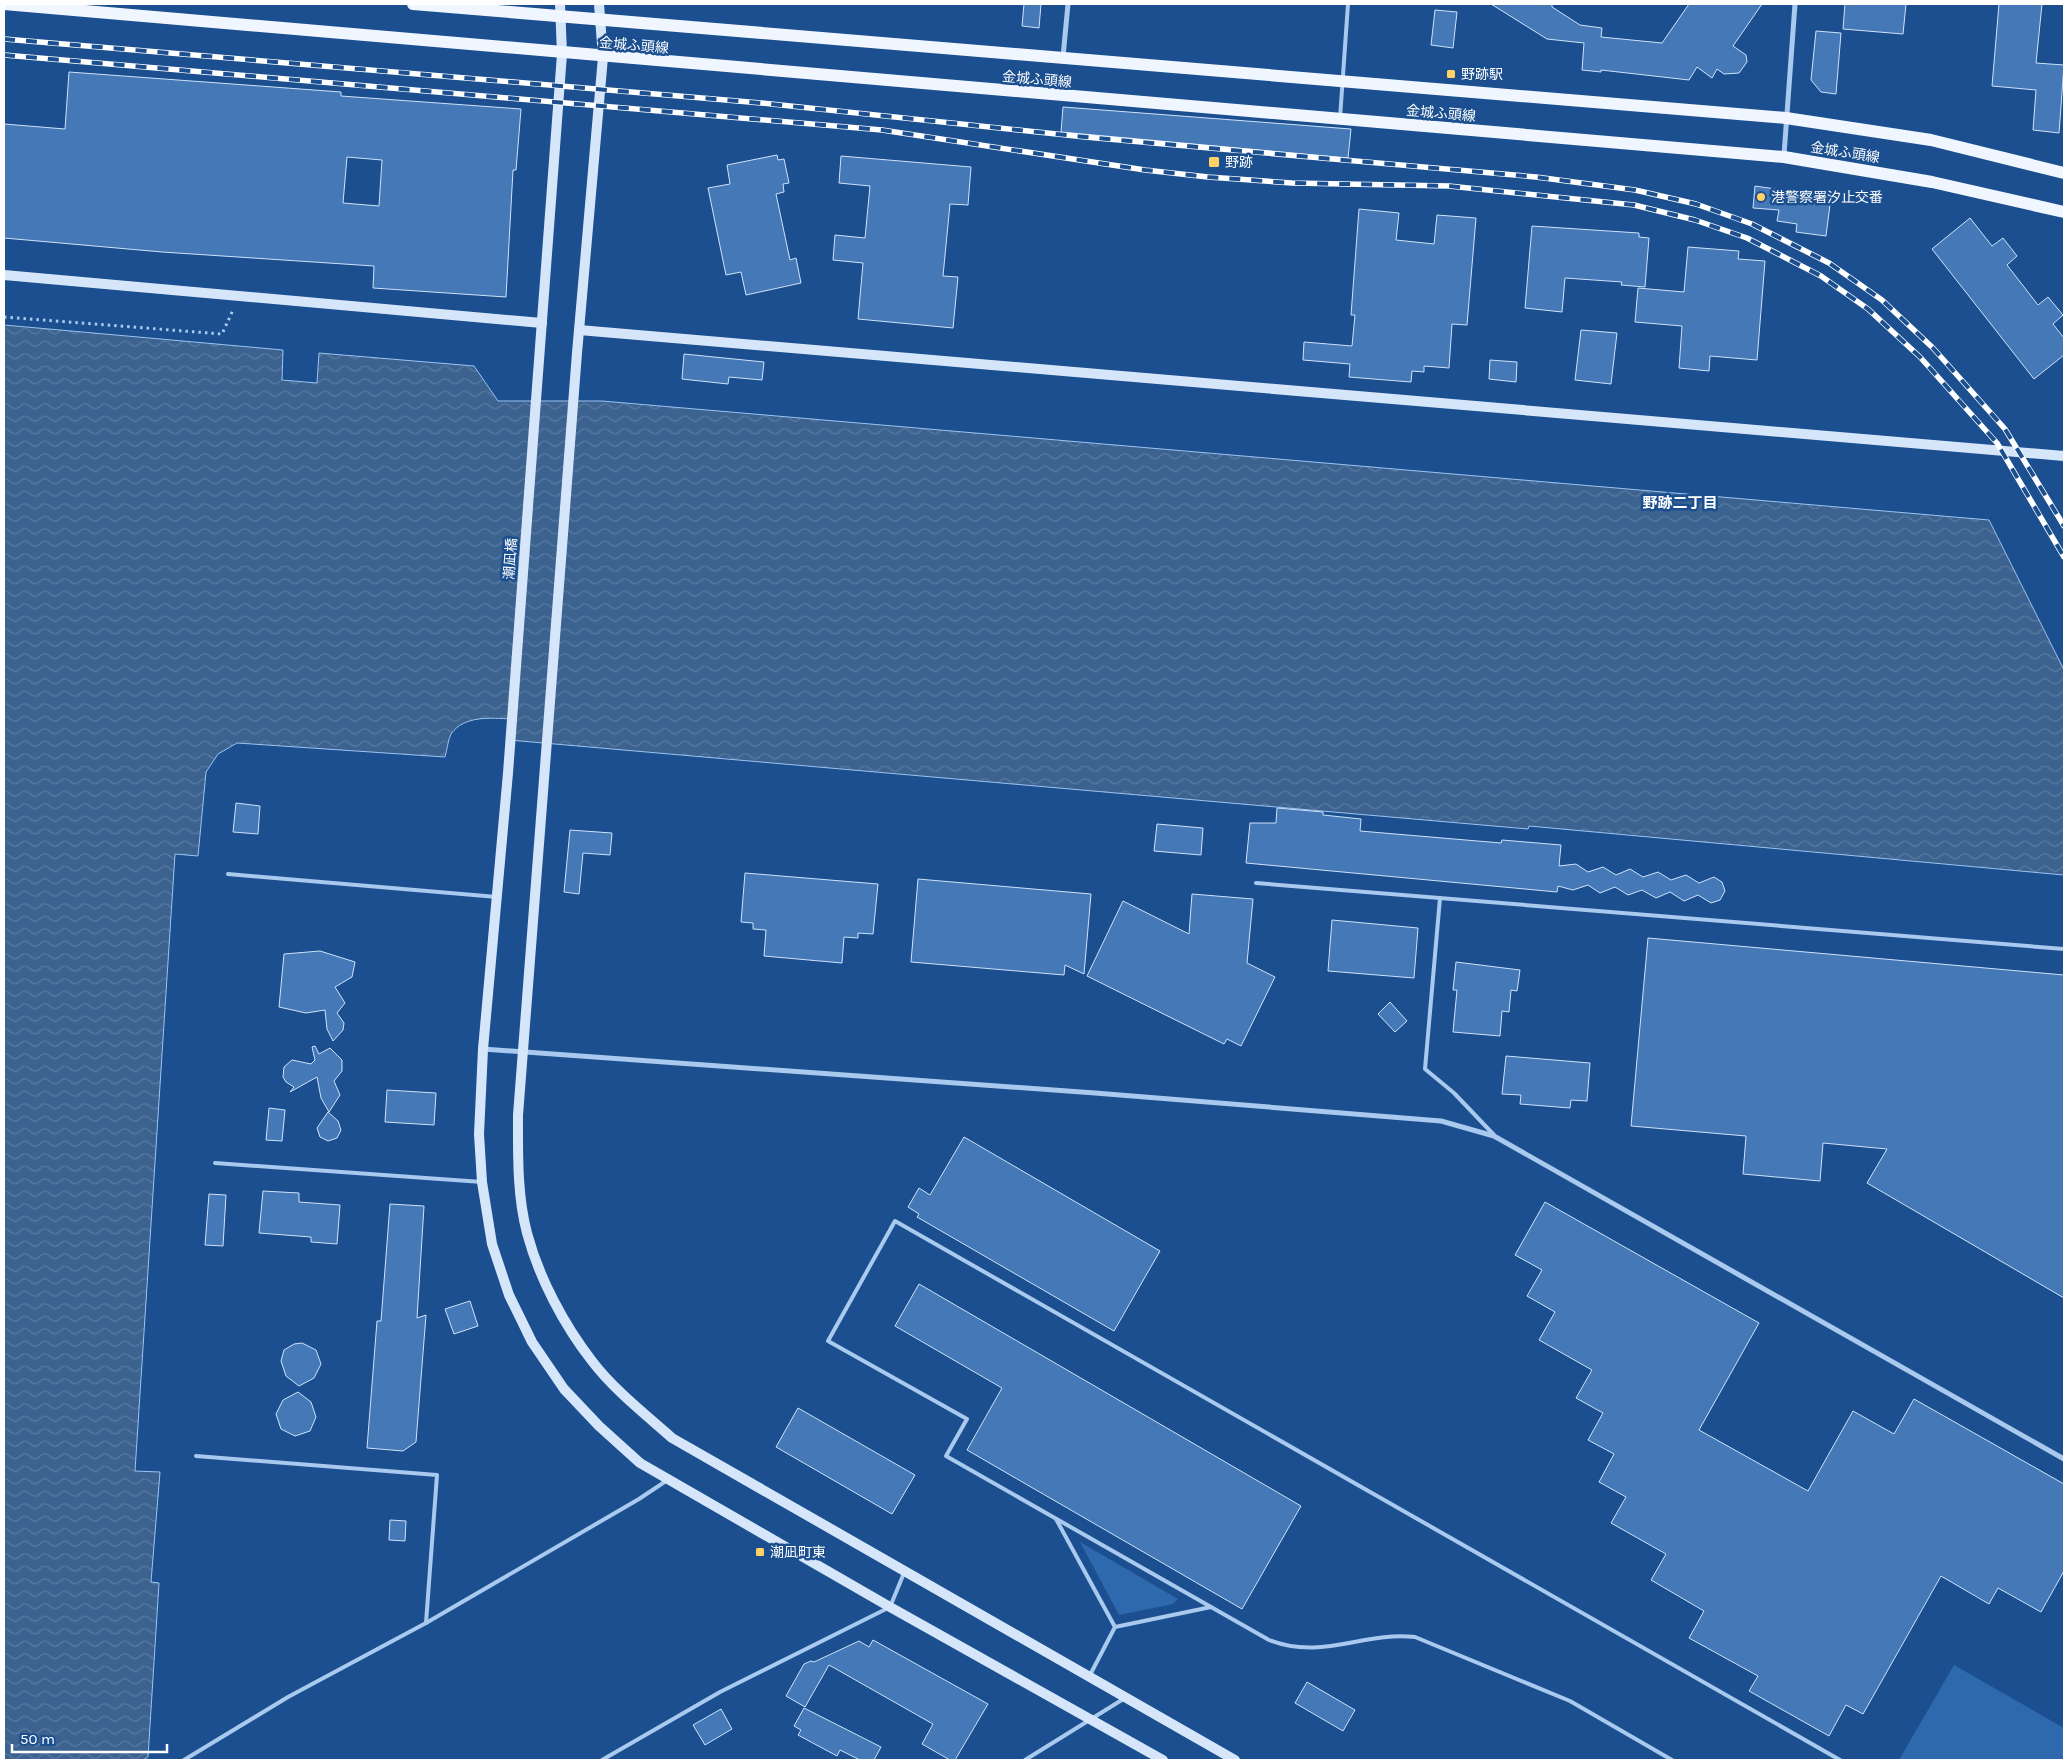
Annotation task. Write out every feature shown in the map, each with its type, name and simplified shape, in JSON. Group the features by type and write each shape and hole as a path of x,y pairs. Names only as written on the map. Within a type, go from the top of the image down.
{"main road":[{"name":"金城ふ頭線","path":"4,4 50,6 562,54 1784,158 1932,182 2064,212"},
{"name":"金城ふ頭線","path":"413,4 560,10 600,19 1786,118 1931,140 2064,173"}],"street":[{"path":"599,4 603,57 577,353 518,1116 518,1169 527,1233 545,1281 566,1322 593,1362 624,1395 672,1438 1235,1760"},
{"path":"1063,57 1068,4"},
{"path":"1784,158 1795,4"},
{"name":"潮凪橋","path":"560,10 562,54 508,773 483,1048 479,1134 482,1182 492,1244 509,1295 532,1342 564,1389 599,1426 640,1462 890,1607 1164,1760"},
{"path":"4,275 542,323"},
{"path":"579,330 2064,456"},
{"path":"483,1048 1431,1120 1494,1136 2064,1459"}],"lane":[{"path":"1340,120 1348,4"},
{"path":"228,874 497,897"},
{"path":"1256,883 2064,949"},
{"path":"1440,898 1425,1069 1454,1093 1494,1136"},
{"path":"215,1163 482,1182"},
{"path":"1672,1760 1570,1701 1415,1637 1399,1635 1312,1649 1289,1648 1269,1640 946,1456 966,1419 828,1342 895,1221 1840,1760"},
{"path":"196,1456 437,1475 426,1623"},
{"path":"184,1760 288,1697 426,1623 639,1499 670,1478"},
{"path":"1056,1519 1115,1626"},
{"path":"602,1760 720,1692 890,1607 905,1571"},
{"path":"1115,1626 1211,1607"},
{"path":"1088,1677 1115,1626"},
{"path":"1025,1760 1092,1721 1125,1698"}],"path":[{"path":"4,317 222,334 239,296"}],"shaded area":[{"path":"1080,1542 1178,1599 1173,1604 1119,1615"},
{"path":"1954,1665 2064,1728 2064,1760 1899,1760"}],"water":[{"path":"4,325 283,350 282,380 317,383 319,353 474,366 498,401 602,401 1989,520 2064,670 2064,875 1529,826 1528,829 509,740 511,719 479,719 463,724 451,734 445,757 237,743 218,754 206,772 198,856 175,854 135,1471 160,1472 151,1582 159,1583 148,1757 143,1760 4,1760"}],"building":[{"path":"1024,4 1041,4 1039,28 1022,26"},
{"path":"1491,4 1552,4 1552,7 1580,25 1602,28 1601,37 1662,43 1689,4 1762,4 1733,46 1746,55 1747,62 1739,73 1724,74 1717,69 1712,78 1697,67 1689,80 1601,70 1601,72 1582,70 1584,43 1547,39"},
{"path":"1845,4 1906,4 1903,34 1843,29"},
{"path":"1999,4 2042,4 2036,63 2064,65 2059,133 2033,130 2036,90 1992,86"},
{"path":"1435,10 1457,12 1453,48 1431,45"},
{"path":"1816,31 1841,33 1836,94 1821,92 1811,80"},
{"path":"69,72 341,92 341,96 521,109 516,170 513,170 506,297 373,288 374,266 162,252 4,238 4,124 65,129","holes":["347,157 382,160 379,206 343,203"]},
{"path":"1063,107 1351,129 1348,158 1061,132"},
{"path":"777,155 778,160 784,159 789,183 783,184 784,192 776,194 790,260 796,258 801,283 746,295 741,272 726,275 708,188 730,184 727,165"},
{"path":"841,156 971,167 968,205 950,204 943,276 958,277 953,328 858,319 863,263 833,260 835,235 865,238 870,186 839,183"},
{"path":"1755,186 1831,197 1826,236 1796,232 1797,224 1777,221 1779,210 1753,208"},
{"path":"1359,209 1399,213 1396,240 1434,244 1437,215 1476,218 1467,325 1452,324 1449,368 1424,366 1424,372 1412,371 1411,382 1349,377 1350,364 1303,360 1304,342 1352,346 1355,315 1351,315"},
{"path":"1970,218 1992,246 2003,238 2017,256 2007,265 2038,305 2048,297 2063,315 2053,324 2064,338 2064,355 2034,379 1932,249"},
{"path":"1532,226 1639,233 1639,237 1649,238 1645,287 1621,285 1622,282 1565,278 1562,312 1525,308"},
{"path":"1688,247 1739,251 1738,259 1765,261 1757,360 1710,356 1709,371 1679,368 1682,326 1635,322 1638,288 1684,292"},
{"path":"1581,330 1617,333 1611,384 1575,380"},
{"path":"684,354 764,362 762,380 729,377 728,384 682,379"},
{"path":"1490,360 1517,362 1516,382 1489,379"},
{"path":"236,803 260,806 258,834 233,832"},
{"path":"1277,808 1323,812 1323,815 1361,819 1360,831 1501,843 1502,840 1561,845 1559,866 1576,864 1588,872 1603,867 1616,875 1630,869 1643,877 1658,872 1671,880 1686,875 1699,883 1714,877 1722,882 1725,891 1720,900 1711,903 1698,895 1684,901 1670,892 1656,898 1642,890 1628,895 1615,887 1600,893 1588,885 1573,890 1558,886 1557,892 1246,863 1250,823 1276,823"},
{"path":"1157,824 1203,828 1201,855 1154,851"},
{"path":"570,830 612,833 610,855 583,853 579,894 564,892"},
{"path":"745,873 878,884 873,934 858,933 858,938 844,937 842,963 764,956 766,930 753,929 753,923 741,922"},
{"path":"918,879 1091,894 1084,974 1065,965 1064,975 911,962"},
{"path":"1192,894 1253,899 1247,963 1275,977 1241,1046 1227,1039 1224,1044 1087,976 1123,901 1189,934"},
{"path":"1332,920 1418,928 1414,978 1328,971"},
{"path":"1648,938 2064,975 2064,1298 1867,1183 1887,1149 1823,1143 1820,1181 1743,1174 1746,1136 1631,1126"},
{"path":"320,951 355,962 352,977 335,987 345,1003 337,1013 344,1023 343,1030 333,1041 327,1029 325,1010 306,1013 279,1007 284,954"},
{"path":"1456,962 1520,970 1517,991 1511,990 1509,1012 1502,1011 1500,1036 1453,1032 1457,990 1453,990"},
{"path":"1390,1002 1407,1021 1395,1032 1378,1014"},
{"path":"315,1046 319,1054 330,1048 342,1060 342,1071 334,1081 340,1095 329,1112 321,1098 317,1077 290,1092 294,1087 286,1082 283,1077 284,1067 292,1060 311,1064 315,1060 312,1047"},
{"path":"1506,1056 1590,1063 1587,1101 1571,1100 1570,1108 1520,1104 1521,1095 1502,1094"},
{"path":"387,1090 436,1093 434,1125 385,1122"},
{"path":"269,1108 285,1110 282,1141 266,1140"},
{"path":"328,1112 338,1121 341,1130 337,1138 328,1141 320,1137 317,1128"},
{"path":"964,1137 1160,1251 1114,1331 917,1217 919,1214 908,1207 919,1188 930,1195"},
{"path":"263,1191 299,1193 299,1202 340,1205 337,1244 311,1242 311,1237 259,1233"},
{"path":"209,1194 226,1195 223,1246 205,1245"},
{"path":"1545,1202 1759,1323 1699,1430 1808,1491 1853,1411 1894,1434 1914,1399 2064,1484 2064,1571 2041,1612 1998,1588 1989,1604 1941,1576 1863,1714 1846,1705 1829,1736 1749,1691 1758,1676 1689,1638 1704,1611 1651,1580 1666,1554 1611,1523 1626,1497 1599,1482 1614,1454 1588,1440 1603,1413 1576,1398 1592,1370 1539,1340 1555,1312 1527,1296 1542,1270 1515,1255"},
{"path":"390,1204 424,1206 417,1318 426,1315 416,1442 403,1451 367,1448 377,1321 381,1321"},
{"path":"919,1284 1301,1506 1242,1609 967,1450 1002,1388 895,1326"},
{"path":"470,1301 478,1326 454,1334 445,1309"},
{"path":"302,1343 316,1350 321,1364 314,1378 299,1386 286,1376 281,1361 284,1350 294,1344"},
{"path":"298,1392 311,1402 316,1417 310,1431 295,1436 281,1429 276,1414 283,1400"},
{"path":"798,1408 915,1475 892,1514 776,1447"},
{"path":"390,1520 406,1521 405,1541 389,1540"},
{"path":"873,1640 988,1704 955,1760 950,1760 922,1744 933,1724 829,1665 805,1707 786,1696 804,1664 811,1661 814,1662 859,1641 869,1647"},
{"path":"1307,1682 1355,1710 1343,1731 1295,1703"},
{"path":"804,1708 881,1747 874,1760 860,1760 840,1750 837,1756 798,1735 801,1730 794,1726"},
{"path":"721,1709 732,1729 705,1745 693,1725"}],"railway":[{"path":"4,39 761,103 1085,137 1536,177 1635,190 1696,204 1752,224 1829,263 1882,300 1933,348 2005,429 2064,526"},
{"path":"4,55 882,130 1145,170 1208,177 1292,183 1449,186 1634,205 1695,220 1747,238 1821,276 1868,309 1920,357 1997,443 2064,557"}],"place":[{"name":"野跡駅","path":"1451,74"},
{"name":"野跡","path":"1214,162"},
{"name":"港警察署汐止交番","path":"1761,197"},
{"name":"潮凪町東","path":"760,1552"}],"district":[{"name":"野跡二丁目","path":"1680,503"}]}
